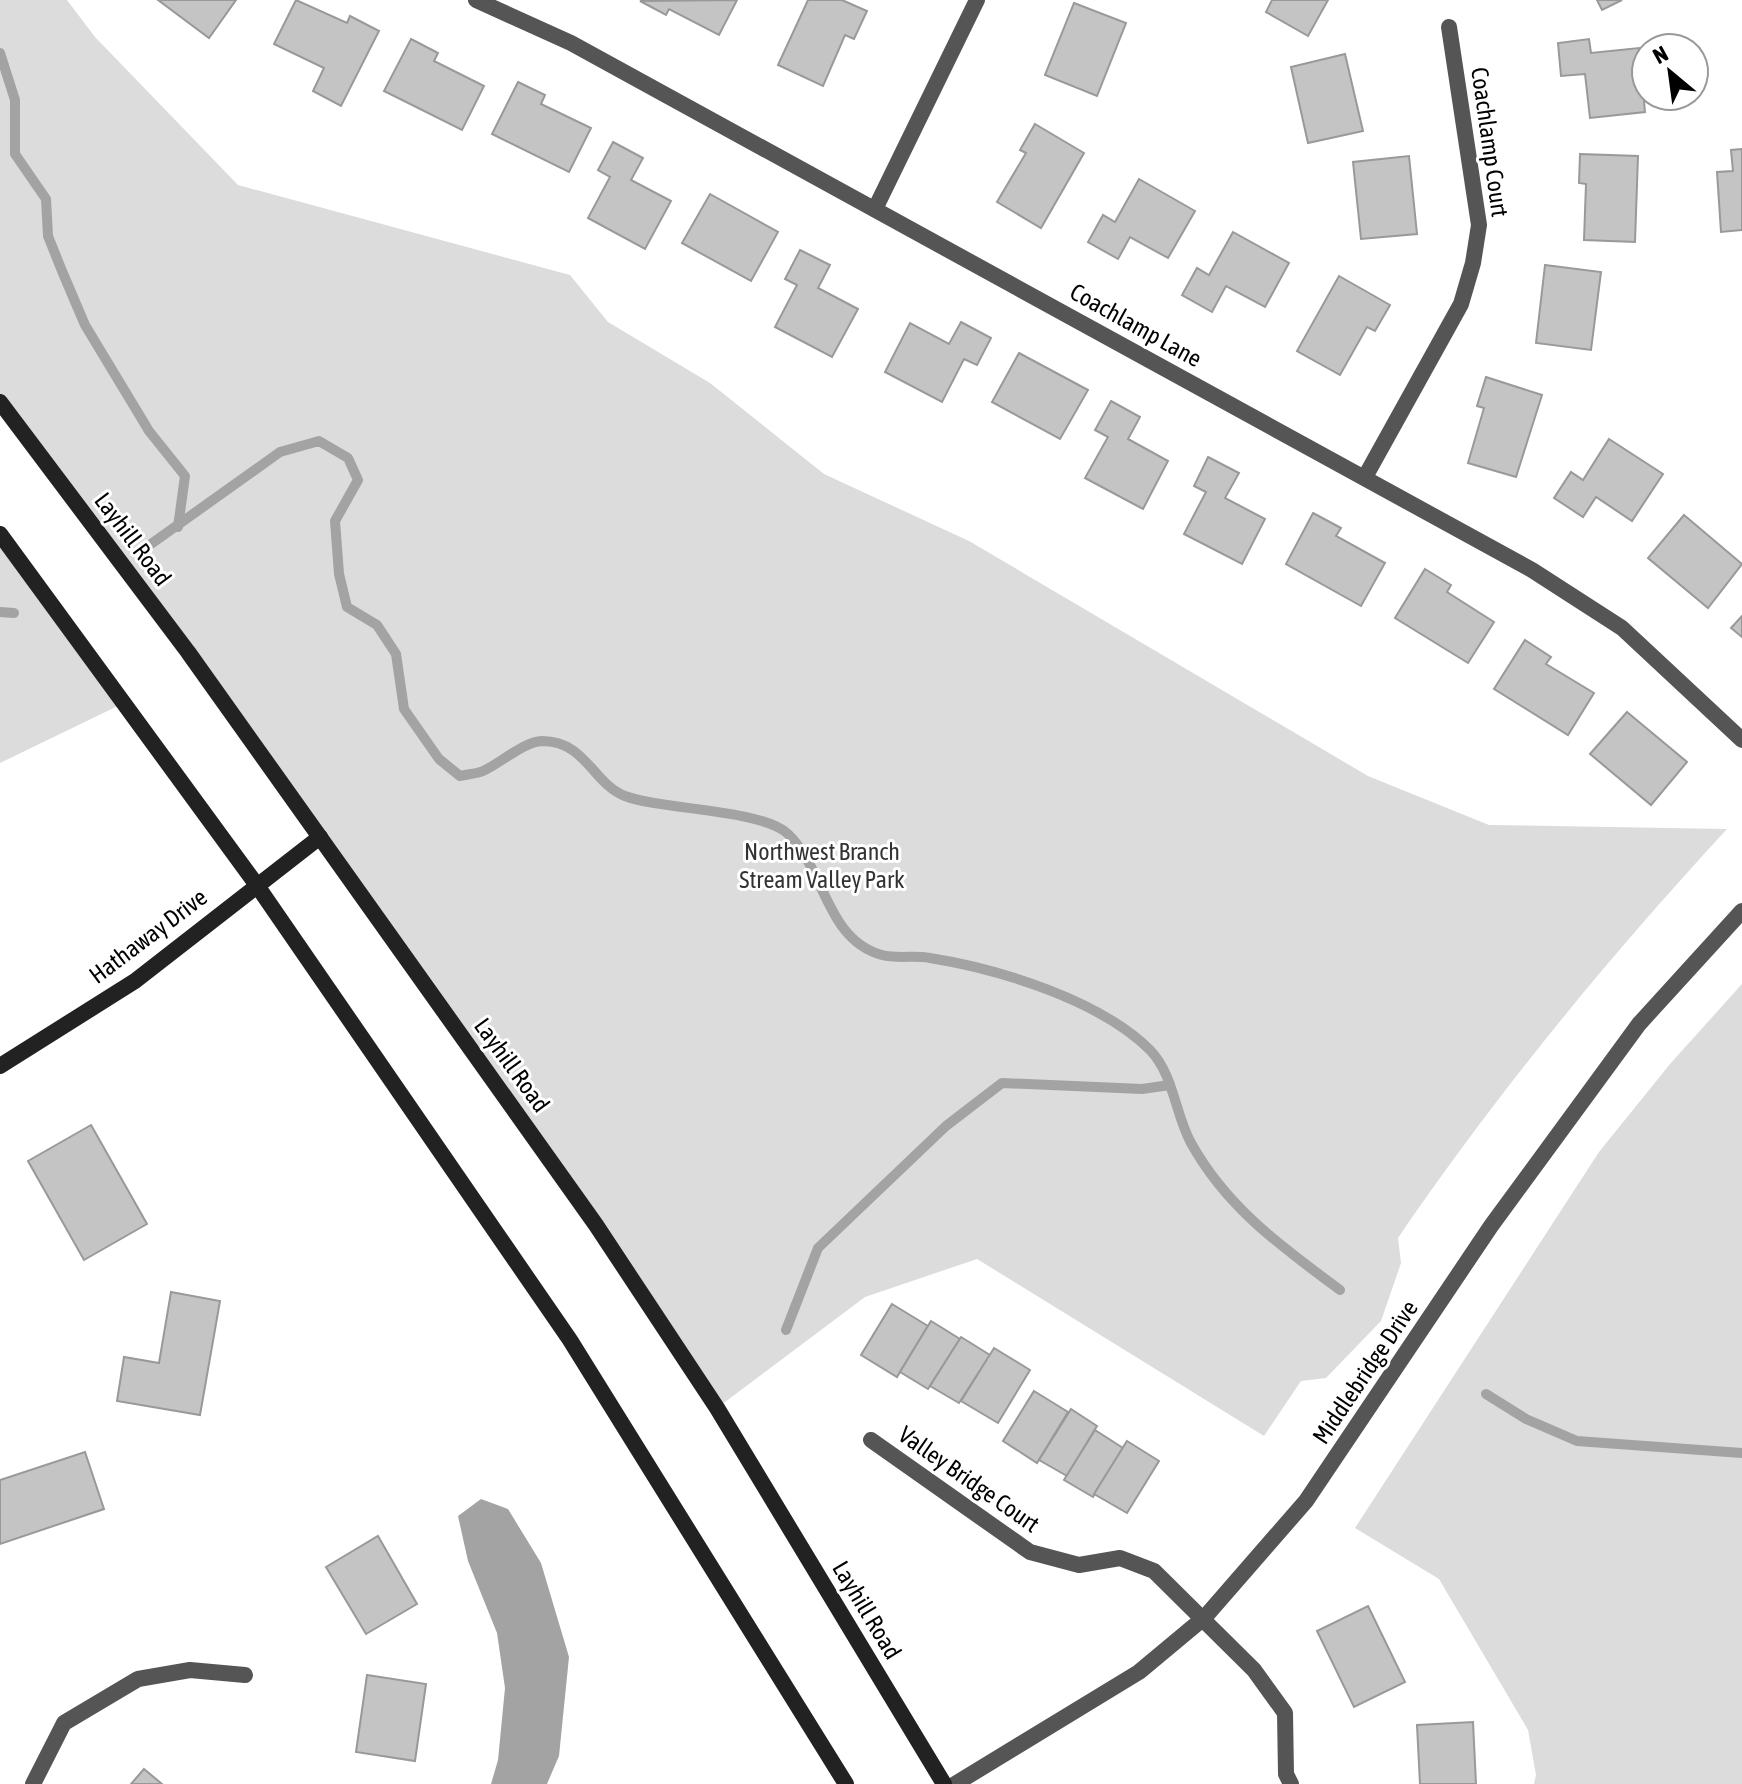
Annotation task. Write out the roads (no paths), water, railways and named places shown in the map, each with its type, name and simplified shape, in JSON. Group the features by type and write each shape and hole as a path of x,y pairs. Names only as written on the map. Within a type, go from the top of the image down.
{"main road":[{"name":"Layhill Road","path":"0,402 188,652 614,1251 717,1408 944,1784"},
{"path":"0,534 256,884 570,1340 846,1784"},
{"name":"Hathaway Drive","path":"0,1066 135,981 320,837"}],"street":[{"name":"Coachlamp Lane","path":"476,0 571,43 1532,570 1622,628 1742,740"},
{"path":"875,209 977,0"},
{"name":"Coachlamp Court","path":"1365,477 1461,304 1473,263 1479,225 1449,27"},
{"name":"Middlebridge Drive","path":"955,1784 1139,1672 1205,1617 1306,1501 1491,1226 1639,1024 1742,911"},
{"name":"Valley Bridge Court","path":"871,1440 1030,1552 1079,1565 1120,1558 1154,1571 1205,1617 1254,1670 1285,1713 1286,1774 1291,1784"},
{"path":"33,1784 64,1723 138,1679 190,1670 245,1675"}],"waterway":[{"path":"0,53 15,100 15,154 46,199 48,236 85,325 149,431 185,476 178,527"},
{"path":"151,544 280,452 319,441 348,458 358,480 335,521 339,574 347,607 377,625 396,654 404,709 439,759 460,776 483,771 535,742 557,743 579,755 605,782 625,796 757,819 788,834 810,866 837,919 863,947 882,955 930,958 986,970 1047,989 1104,1016 1129,1032 1158,1060 1191,1143 1221,1187 1257,1225 1340,1290"},
{"path":"0,612 14,613"},
{"path":"786,1330 818,1248 946,1126 1002,1083 1142,1089 1170,1085"},
{"path":"1486,1394 1526,1419 1577,1441 1742,1453"}],"park label":[{"name":"Northwest Branch Stream Valley Park","path":"822,865"}]}
